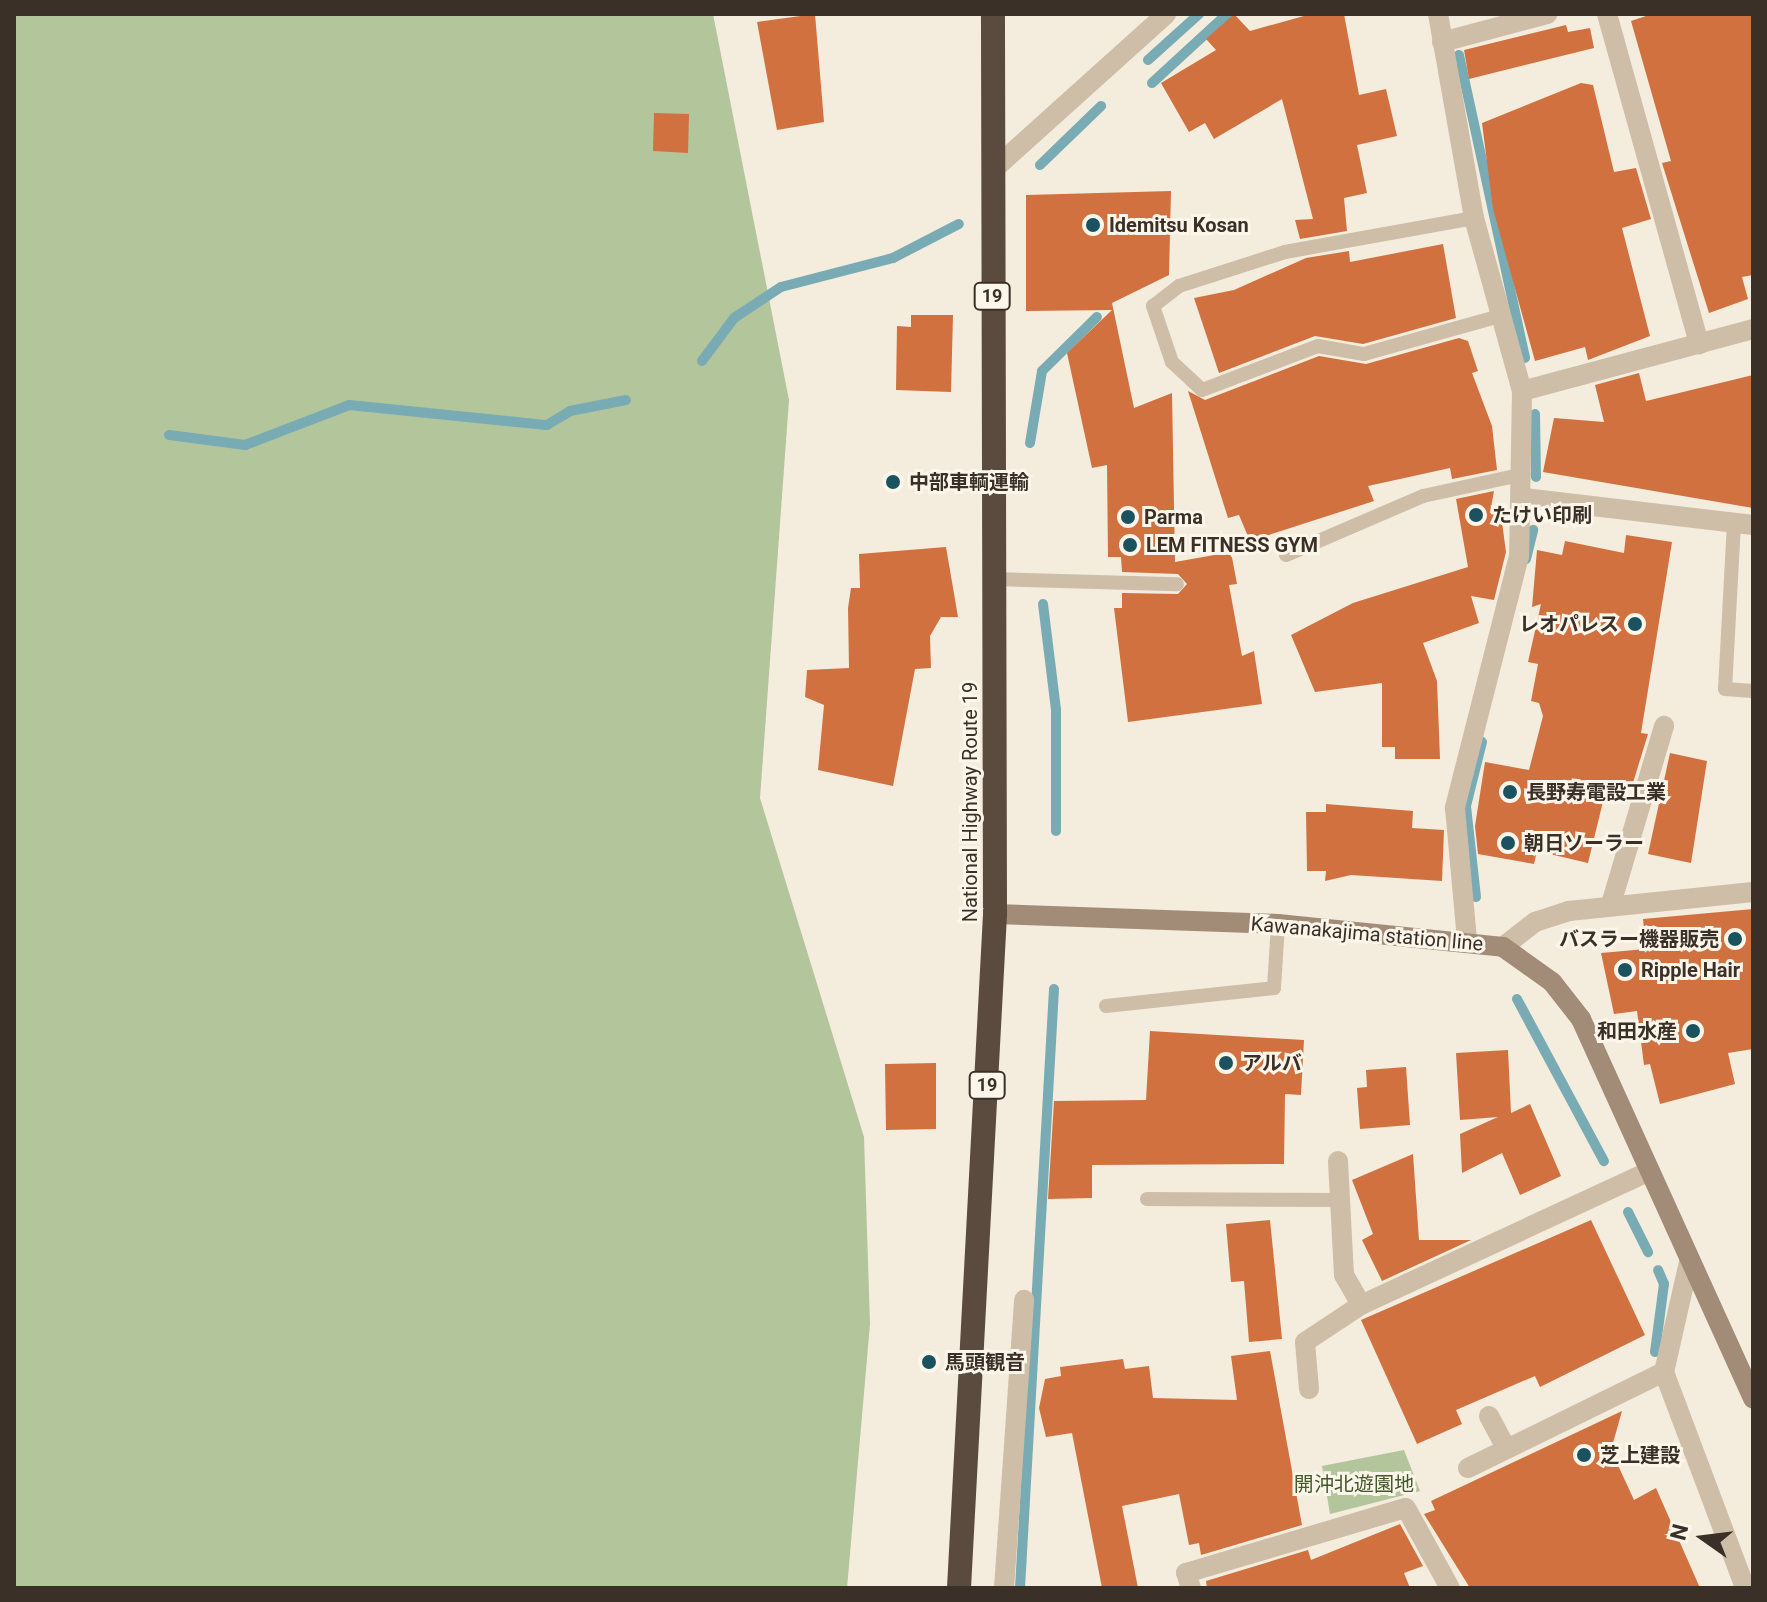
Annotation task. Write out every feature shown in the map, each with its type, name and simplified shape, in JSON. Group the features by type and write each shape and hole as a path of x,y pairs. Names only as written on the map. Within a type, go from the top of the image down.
{"highway":[{"name":"National Highway Route 19","path":"959,1588 995,914 993,14"}],"main road":[{"name":"Kawanakajima station line","path":"995,914 1278,924 1503,947 1552,982 1581,1019 1753,1399"}],"street":[{"path":"993,170 1166,14"},
{"path":"1438,14 1474,218 1522,391 1524,498 1519,556 1455,808 1467,941"},
{"path":"1442,42 1547,14"},
{"path":"1607,14 1699,344"},
{"path":"1522,391 1753,329"},
{"path":"1524,498 1743,524"},
{"path":"1611,904 1664,726"},
{"path":"1503,947 1535,922 1611,904 1753,892"},
{"path":"1338,1161 1344,1275 1361,1305"},
{"path":"1309,1389 1305,1342 1361,1305 1648,1172"},
{"path":"1689,1262 1664,1372 1745,1588"},
{"path":"1004,1588 1024,1300"},
{"path":"1468,1468 1664,1372"},
{"path":"1489,1416 1506,1448"},
{"path":"1191,1588 1186,1573 1406,1508 1450,1588"}],"lane":[{"path":"1474,218 1285,252 1179,286 1153,306 1172,362 1202,390 1318,346 1364,354 1500,316"},
{"path":"1286,555 1423,496 1524,474"},
{"path":"1743,524 1725,689 1753,691"},
{"path":"993,579 1177,584"},
{"path":"1106,1006 1274,988 1278,924"},
{"path":"1147,1199 1339,1200"}],"green space":[{"path":"14,14 713,14 789,400 760,798 864,1137 870,1324 847,1588 14,1588"},
{"name":"開沖北遊園地","path":"1404,1450 1420,1491 1330,1514 1322,1466"}],"building":[{"path":"815,14 824,122 777,130 757,22"},
{"path":"1234,14 1250,31 1311,14 1344,14 1359,95 1386,89 1397,136 1357,145 1367,193 1344,198 1347,231 1300,239 1295,220 1313,219 1282,99 1214,139 1205,123 1189,132 1161,83 1216,50 1206,39"},
{"path":"1652,14 1753,14 1753,275 1742,277 1748,299 1709,313 1662,163 1671,161 1631,21"},
{"path":"1566,25 1568,32 1590,28 1594,48 1469,79 1464,50"},
{"path":"1581,83 1593,85 1614,172 1636,168 1651,219 1622,228 1650,336 1588,360 1585,347 1535,361 1493,209 1482,123"},
{"path":"654,113 689,114 688,153 653,151"},
{"path":"1171,191 1169,275 1112,303 1134,408 1172,393 1175,562 1231,552 1237,584 1229,585 1242,656 1254,651 1262,704 1128,722 1114,608 1122,608 1122,593 1178,594 1187,584 1178,574 1122,572 1121,557 1108,557 1107,465 1092,468 1067,353 1112,310 1026,311 1026,195"},
{"path":"1443,244 1456,318 1363,344 1315,336 1219,373 1194,298 1234,290 1306,258 1349,251 1350,262"},
{"path":"911,315 953,315 951,392 896,390 897,326 911,327"},
{"path":"1459,338 1468,341 1478,371 1472,373 1492,426 1497,470 1452,479 1450,468 1368,486 1374,501 1250,541 1239,515 1228,518 1188,391 1205,400 1319,356 1366,364"},
{"path":"1639,373 1646,401 1753,375 1753,508 1543,472 1554,418 1604,422 1595,385"},
{"path":"1494,491 1490,513 1501,515 1506,552 1494,600 1471,596 1479,623 1423,643 1437,681 1440,759 1395,759 1395,747 1382,747 1382,683 1315,692 1291,635 1353,603 1468,567 1456,499"},
{"path":"1626,535 1672,542 1641,733 1648,734 1632,786 1608,781 1588,863 1537,851 1534,864 1478,854 1475,826 1485,762 1529,770 1543,716 1539,703 1531,701 1538,664 1528,662 1541,604 1532,607 1537,550 1562,555 1565,541 1624,553"},
{"path":"946,547 958,617 941,617 930,636 931,668 915,669 893,786 818,770 824,705 805,697 807,670 849,668 848,608 851,588 860,588 859,554"},
{"path":"1670,753 1707,761 1691,863 1648,854"},
{"path":"1326,804 1413,811 1412,828 1444,830 1442,881 1351,875 1325,881 1326,871 1307,871 1306,812 1326,812"},
{"path":"1753,909 1753,1049 1728,1053 1735,1084 1660,1104 1650,1064 1644,1065 1637,1011 1614,1014 1601,953 1646,949 1643,919"},
{"path":"1150,1031 1304,1040 1301,1095 1285,1094 1284,1164 1092,1165 1092,1198 1048,1199 1054,1101 1146,1100"},
{"path":"1508,1050 1511,1113 1530,1104 1561,1176 1520,1195 1502,1153 1462,1173 1460,1134 1498,1117 1460,1120 1456,1053"},
{"path":"936,1063 936,1129 886,1130 885,1064"},
{"path":"1406,1067 1410,1125 1360,1129 1357,1088 1367,1087 1366,1070"},
{"path":"1413,1154 1419,1240 1471,1240 1382,1281 1362,1240 1373,1234 1352,1180"},
{"path":"1270,1220 1282,1339 1249,1342 1244,1281 1231,1282 1226,1224"},
{"path":"1591,1220 1645,1335 1540,1387 1535,1376 1456,1410 1462,1424 1417,1444 1361,1320"},
{"path":"1270,1351 1302,1525 1201,1555 1199,1543 1189,1545 1179,1494 1122,1506 1138,1588 1102,1588 1072,1433 1046,1437 1039,1408 1045,1379 1061,1376 1060,1367 1123,1359 1125,1369 1149,1366 1153,1398 1237,1400 1231,1356"},
{"path":"1622,1411 1611,1450 1634,1500 1656,1488 1700,1588 1470,1588 1424,1514 1435,1510 1431,1501"},
{"path":"1400,1524 1423,1566 1404,1573 1410,1588 1207,1588 1206,1581 1308,1550 1311,1560"}],"waterway":[{"path":"1148,60 1199,14"},
{"path":"1152,83 1227,14"},
{"path":"1459,55 1525,358"},
{"path":"1040,165 1101,106"},
{"path":"702,361 734,318 781,287 893,258 959,224"},
{"path":"1030,443 1042,371 1097,317"},
{"path":"169,435 245,445 349,405 547,425 570,411 626,400"},
{"path":"1535,414 1536,477"},
{"path":"1526,559 1533,530"},
{"path":"1043,604 1056,710 1056,831"},
{"path":"1476,897 1466,806 1482,742"},
{"path":"1020,1588 1054,989"},
{"path":"1517,999 1604,1161"},
{"path":"1628,1212 1648,1252"},
{"path":"1655,1352 1664,1284 1658,1270"}],"place":[{"name":"Idemitsu Kosan","path":"1093,225"},
{"name":"中部車輌運輸","path":"893,482"},
{"name":"たけい印刷","path":"1476,515"},
{"name":"Parma","path":"1128,517"},
{"name":"LEM FITNESS GYM","path":"1130,545"},
{"name":"レオパレス","path":"1635,624"},
{"name":"長野寿電設工業","path":"1510,792"},
{"name":"朝日ソーラー","path":"1508,843"},
{"name":"バスラー機器販売","path":"1735,939"},
{"name":"Ripple Hair","path":"1625,970"},
{"name":"和田水産","path":"1693,1031"},
{"name":"アルバ","path":"1226,1063"},
{"name":"馬頭観音","path":"929,1362"},
{"name":"芝上建設","path":"1584,1455"}]}
